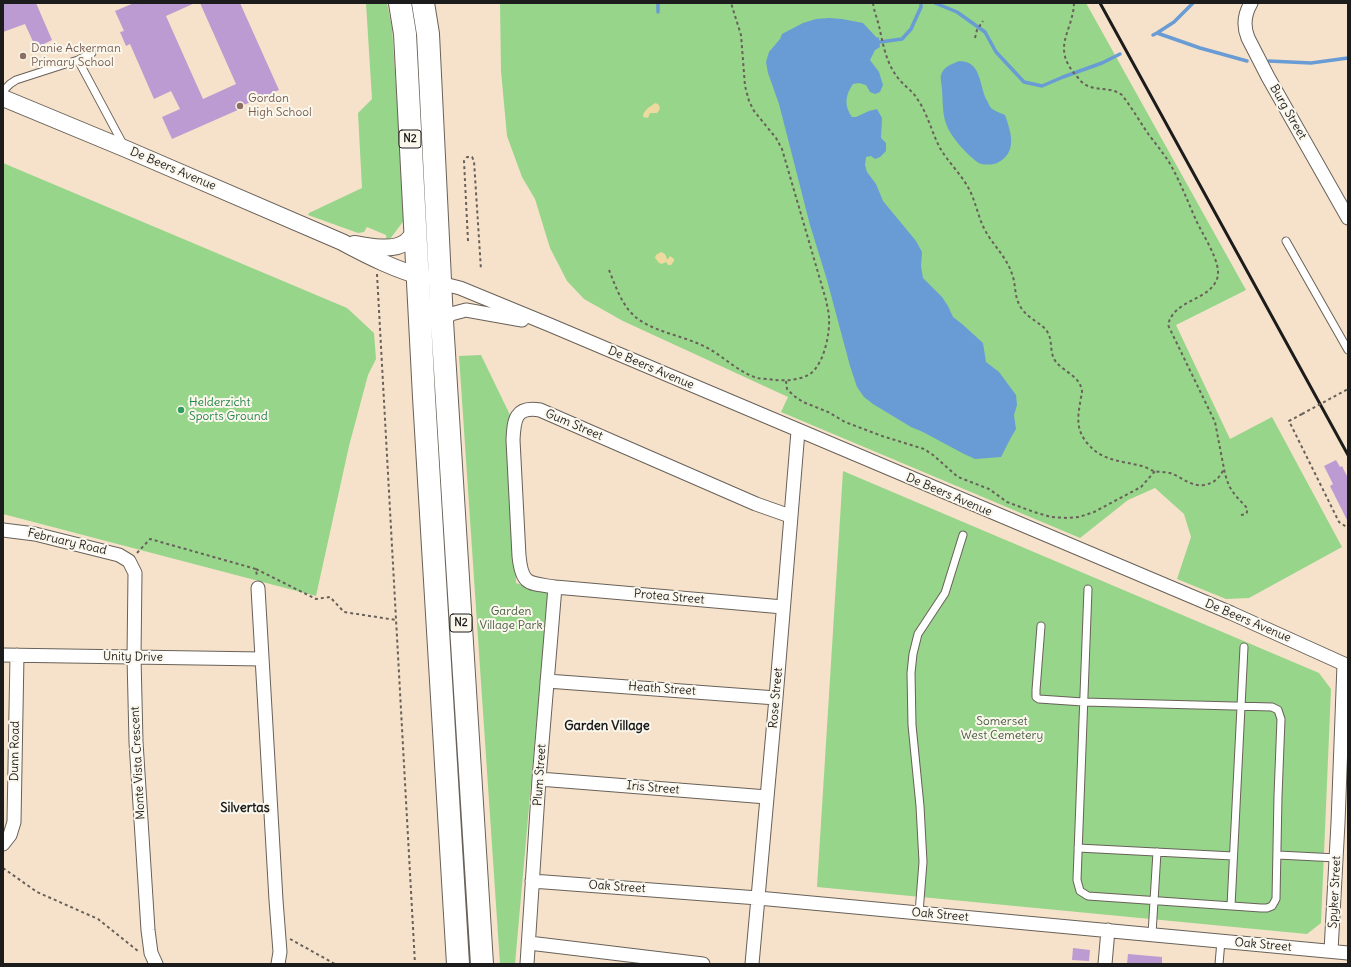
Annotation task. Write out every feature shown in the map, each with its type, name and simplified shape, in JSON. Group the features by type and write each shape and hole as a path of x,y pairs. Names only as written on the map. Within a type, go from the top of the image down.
{"highway":[{"name":"N2","path":"400,3 405,34 415,233 458,964"},
{"name":"N2","path":"423,3 428,34 442,321 482,964"}],"street":[{"name":"Burg Street","path":"1251,3 1244,19 1245,32 1268,77 1344,200 1348,218"},
{"name":"De Beers Avenue","path":"3,98 342,242 376,260 407,273 460,288 550,325 1231,613 1346,665"},
{"name":"De Beers Avenue","path":"342,242 386,248 395,247 405,242 415,233"},
{"name":"De Beers Avenue","path":"442,321 451,314 466,310 473,310 550,325"},
{"name":"Gum Street","path":"555,587 530,583 520,571 513,440 514,423 520,414 526,410 540,410 760,506 790,516"},
{"name":"Rose Street","path":"752,964 798,431"},
{"name":"February Road","path":"3,530 50,537 119,555 129,562"},
{"name":"Monte Vista Crescent","path":"129,562 135,573 136,579 134,657 136,742 148,930 154,959"},
{"name":"Protea Street","path":"555,587 783,607"},
{"name":"Plum Street","path":"527,964 539,779 555,587"},
{"path":"258,588 280,952 278,964"},
{"name":"Unity Drive","path":"3,655 262,659"},
{"name":"Dunn Road","path":"3,844 10,835 14,822 9,779 17,656"},
{"name":"Spyker Street","path":"1331,951 1336,858 1341,823 1346,665"},
{"name":"Heath Street","path":"547,681 776,698"},
{"name":"Iris Street","path":"539,779 767,797"},
{"name":"Oak Street","path":"532,881 758,898 1348,953"},
{"path":"1105,964 1108,930"},
{"path":"528,943 703,964"}],"lane":[{"path":"3,91 16,80 78,60 92,53"},
{"path":"78,60 126,149"},
{"path":"1286,241 1348,350"},
{"path":"919,913 923,862 920,806 912,725 911,674 913,654 918,634 945,593 964,535"},
{"path":"1040,626 1036,697 1041,700 1083,702 1272,707 1278,710 1281,715 1278,796 1278,855 1276,899 1274,904 1267,908 1088,896 1083,894 1078,886 1078,848 1083,702 1088,589"},
{"path":"1231,906 1244,647"},
{"path":"1078,848 1233,856"},
{"path":"1152,934 1157,852"},
{"path":"1278,855 1336,858"},
{"path":"1219,964 1221,941"}],"path":[{"path":"609,270 626,308 638,319 654,327 700,344 757,378 786,381 802,378 811,373 818,365 827,341 829,317 782,148 776,138 754,111 744,86 741,35 732,3"},
{"path":"873,3 883,48 890,64 898,78 910,89 918,100 932,134 941,150 968,188 983,226 1000,251 1012,273 1019,304 1024,312 1040,325 1048,334 1052,356 1057,363 1073,376 1080,385 1082,392 1078,410 1078,423 1080,432 1088,444 1098,453 1108,458 1155,471 1173,474 1194,485 1213,483 1224,469"},
{"path":"1074,3 1064,40 1066,60 1069,66 1078,78 1085,84 1097,88 1116,90 1122,95 1169,161 1180,182 1216,263 1218,273 1217,279 1212,287 1204,294 1172,314 1168,325 1215,422 1224,469 1229,486 1247,508 1248,512 1241,515"},
{"path":"975,38 977,30 983,21"},
{"path":"468,241 464,161 467,156 472,157 474,161 481,270"},
{"path":"376,260 415,964"},
{"path":"786,381 787,389 803,402 828,412 845,422 882,436 924,449 934,455 958,477 989,489 1007,502 1051,517 1079,517 1094,512 1141,487 1155,471"},
{"path":"1348,389 1289,421 1339,522 1348,528"},
{"path":"129,562 150,539 256,568 316,598 330,597 344,612 396,620"},
{"path":"256,568 258,588"},
{"path":"3,868 37,892 98,919 136,951 154,959"},
{"path":"279,938 290,938 335,964"}],"green space":[{"path":"366,3 387,3 392,28 405,219 387,243 386,235 367,227 364,232 358,233 308,215 309,213 362,188 358,113 372,99"},
{"path":"500,3 1086,3 1246,290 1176,325 1230,439 1272,417 1342,547 1249,598 1226,599 1177,579 1191,537 1184,514 1155,488 1128,500 1080,538 781,412 788,397 623,321 584,299 567,281 550,248 535,199 522,177 507,136 501,71"},
{"name":"Helderzicht Sports Ground","path":"3,163 347,308 374,333 376,359 368,375 349,446 316,596 3,514"},
{"name":"Garden Village Park","path":"481,355 512,419 516,583 548,593 515,964 500,964 459,356"},
{"name":"Somerset West Cemetery","path":"843,471 1319,673 1331,689 1321,923 1307,934 817,887"}],"sand":[{"path":"655,103 660,107 658,112 650,113 648,118 643,117 645,111"},
{"path":"661,252 665,254 667,259 670,256 674,259 671,265 668,265 666,262 662,264 659,263 655,258 656,255"}],"water":[{"path":"829,18 863,23 876,37 879,38 880,47 875,50 870,60 879,72 883,85 880,92 875,94 870,92 866,85 859,83 853,84 848,92 846,100 849,113 852,117 856,117 877,109 882,118 881,138 886,143 886,151 880,157 875,159 871,156 866,157 865,165 867,172 876,184 883,201 916,241 922,252 921,266 923,278 942,297 953,317 983,343 986,362 999,372 1016,395 1017,405 1014,415 1016,429 1001,457 975,459 964,454 911,427 873,404 864,397 857,387 810,225 779,104 768,73 766,62 769,52 780,39 782,34 803,23 816,19"},
{"path":"960,61 967,62 976,69 990,107 1005,115 1011,135 1010,148 1004,159 997,163 983,164 975,160 956,141 945,122 941,75 942,72 951,64"}],"building":[{"path":"3,3 36,3 52,40 36,48 25,24 3,32"},
{"path":"134,3 195,3 166,16 203,99 236,84 200,3 240,3 279,90 172,139 162,117 180,109 171,91 154,99 130,44 126,46 120,32 124,31 115,11"},
{"path":"1336,460 1340,467 1342,466 1348,478 1348,522 1330,486 1333,484 1324,466"},
{"path":"1073,948 1090,950 1089,961 1072,960"},
{"path":"1128,954 1162,957 1162,964 1127,964"}],"waterway":[{"path":"658,3 658,12"},
{"path":"880,42 902,39 911,29 921,7 921,3"},
{"path":"935,3 957,12 985,32 996,52 1024,82 1042,86 1102,63 1120,54"},
{"path":"1157,33 1174,22 1193,3"},
{"path":"1153,35 1157,33 1200,48 1247,61"},
{"path":"1269,61 1311,63 1348,58"}],"railway":[{"path":"1100,3 1348,455"}],"place":[{"name":"Danie Ackerman Primary School","path":"23,56"},
{"name":"Gordon High School","path":"240,106"},
{"name":"Helderzicht Sports Ground","path":"181,410"}],"district":[{"name":"Garden Village","path":"607,726"},
{"name":"Silvertas","path":"245,808"}]}
